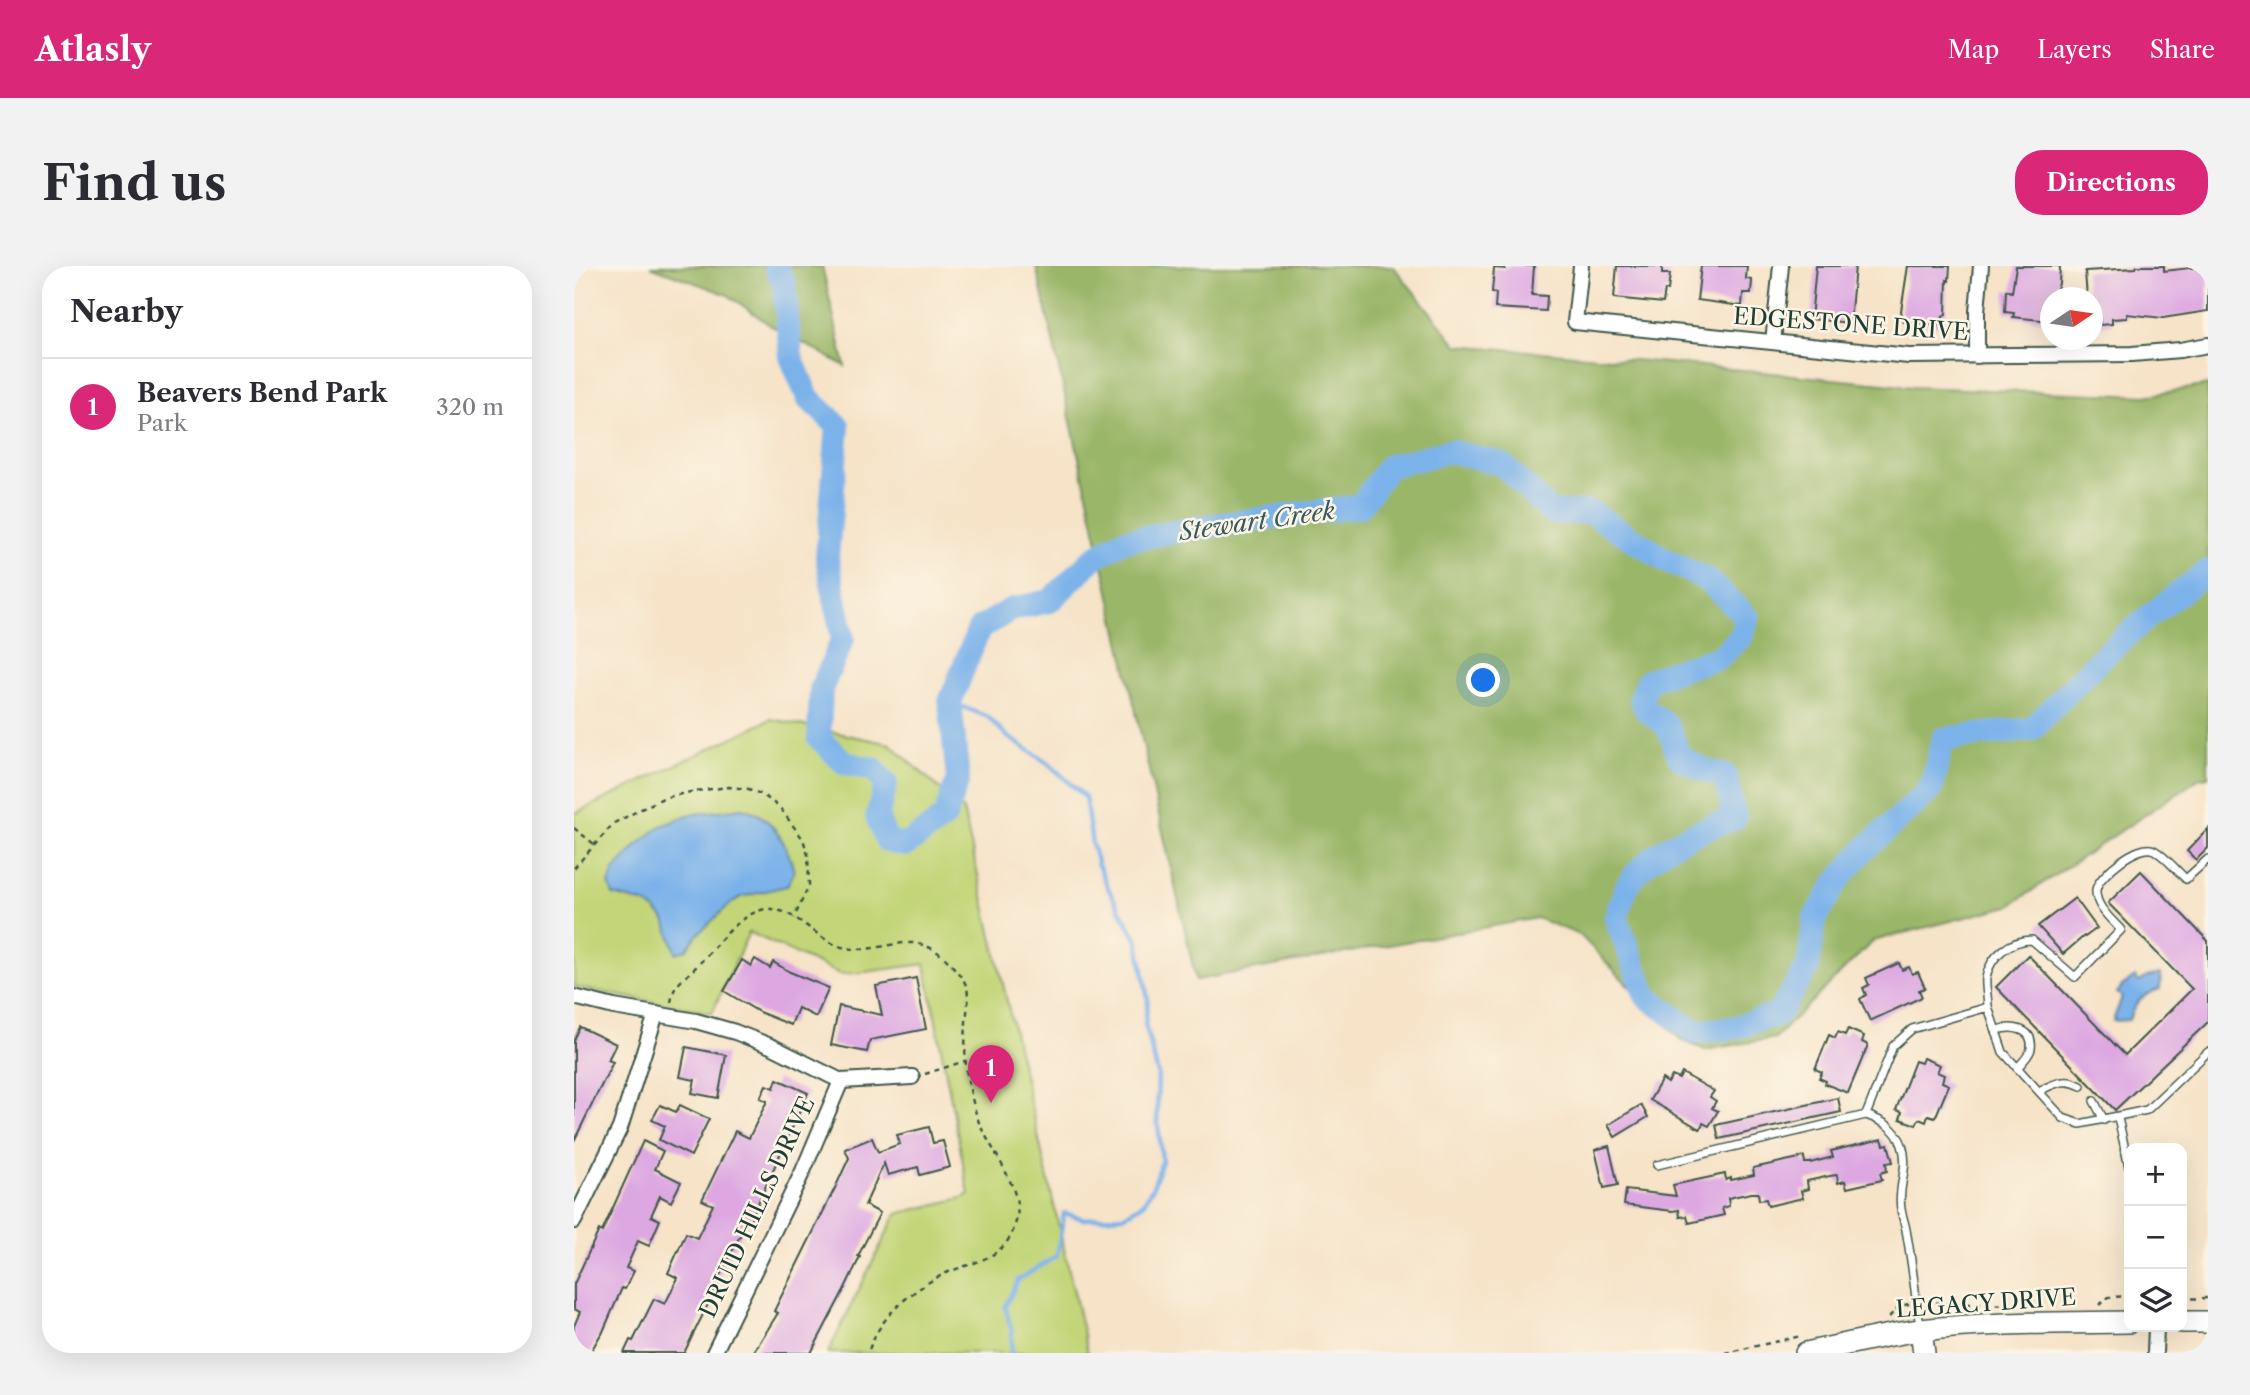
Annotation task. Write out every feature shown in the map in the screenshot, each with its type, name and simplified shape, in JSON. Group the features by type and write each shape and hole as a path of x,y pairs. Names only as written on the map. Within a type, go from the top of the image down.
{"main road":[{"name":"LEGACY DRIVE","path":"1806,1353 1921,1330 2014,1323 2124,1322"},
{"path":"2187,1322 2208,1322"},
{"path":"1921,1330 1924,1353"}],"street":[{"name":"EDGESTONE DRIVE","path":"1581,266 1575,322 1909,356 2142,354 2208,345"},
{"path":"1773,342 1781,266"},
{"path":"1977,356 1976,314 1981,266"},
{"path":"574,997 696,1021 735,1032 773,1047 841,1081 912,1077"},
{"path":"574,1221 620,1128 656,1014"},
{"name":"DRUID HILLS DRIVE","path":"714,1353 803,1171 841,1081"},
{"path":"2155,1353 2156,1332"}],"lane":[{"path":"2208,859 2186,879 2154,850 2146,848 2132,854 2102,876 2096,888 2097,899 2103,911 2121,930 2074,977 2032,940 2018,940 1993,961 1986,978 1988,1007 2003,1052 2063,1118 2071,1122 2080,1124 2147,1110 2208,1052"},
{"path":"1867,1115 1893,1046 1912,1029 1988,1007"},
{"path":"1997,1030 2016,1027 2029,1037 2029,1053 2017,1068"},
{"path":"2039,1091 2058,1082 2072,1081 2081,1086"},
{"path":"2094,1101 2104,1120"},
{"path":"1657,1165 1867,1115 1881,1120 1893,1129 1904,1152 1905,1175 1899,1191 1921,1330"},
{"path":"2118,1118 2124,1145"}],"path":[{"path":"574,868 614,823 663,798 729,787 749,789 763,795 780,808 803,839 808,855 809,885 794,918"},
{"path":"574,828 594,844"},
{"path":"912,1077 965,1061"},
{"path":"2187,1299 2208,1298"}],"green space":[{"path":"650,266 822,266 845,366 770,325 728,295"},
{"path":"1036,266 1393,266 1457,345 1913,387 2146,396 2208,385 2208,777 2200,778 2009,906 1873,941 1775,1038 1705,1050 1681,1040 1580,935 1537,918 1196,980"},
{"path":"771,719 890,744 963,810 1088,1353 828,1353 896,1214 969,1194 925,964 840,974 749,932 712,1013 574,987 574,814"}],"water":[{"path":"742,808 762,817 777,832 788,851 794,872 787,886 741,897 730,904 699,933 686,950 676,953 665,920 654,909 644,903 613,895 609,884 614,870 636,846 659,827 688,815"},
{"path":"2161,974 2160,989 2140,1000 2129,1020 2113,1021 2122,997 2117,993 2122,986 2135,977 2139,982"}],"building":[{"path":"1505,266 1534,266 1532,295 1547,296 1546,311 1495,308 1496,293 1492,292 1494,268 1505,269"},
{"path":"1617,266 1662,266 1662,274 1670,274 1663,303 1614,298"},
{"path":"1701,266 1747,266 1746,279 1752,280 1751,293 1743,293 1742,306 1697,300"},
{"path":"1816,266 1855,266 1850,323 1811,319"},
{"path":"1908,266 1950,266 1946,315 1943,316 1942,326 1904,322 1901,311"},
{"path":"2016,266 2060,266 2058,287 2040,287 2040,320 2013,317 2014,313 2005,312 2006,290 2012,292"},
{"path":"2164,266 2164,271 2208,266 2208,311 2163,318 2127,314 2127,318 2112,319 2112,324 2103,325 2103,287 2086,287 2085,271"},
{"path":"2208,829 2208,848 2196,860 2187,851"},
{"path":"2141,871 2208,941 2208,1022 2115,1110 1996,987 2028,955 2125,1055 2192,989 2108,903"},
{"path":"2075,898 2097,928 2063,954 2038,926"},
{"path":"755,959 770,968 773,962 829,988 816,1017 798,1008 791,1025 759,1012 724,991 742,960 751,966"},
{"path":"1899,963 1902,970 1909,967 1912,974 1918,972 1925,988 1919,990 1922,997 1870,1021 1860,999 1866,995 1863,988 1869,985 1866,978"},
{"path":"916,978 926,1029 870,1040 867,1052 831,1045 839,1006 882,1015 876,986"},
{"path":"580,1027 616,1044 608,1060 613,1062 574,1141 574,1040"},
{"path":"1848,1029 1864,1036 1862,1042 1868,1045 1848,1093 1825,1084 1826,1081 1819,1078 1822,1072 1815,1069 1829,1035 1835,1038 1838,1032 1845,1035"},
{"path":"686,1047 726,1055 718,1098 692,1093 695,1080 680,1077"},
{"path":"1923,1058 1940,1065 1937,1072 1944,1075 1942,1082 1949,1085 1935,1118 1928,1116 1926,1122 1919,1119 1916,1125 1900,1119 1902,1112 1896,1110 1915,1061 1921,1063"},
{"path":"1682,1073 1714,1091 1710,1097 1716,1101 1712,1108 1718,1111 1709,1126 1703,1123 1700,1129 1650,1100 1662,1079 1668,1083 1672,1076 1679,1079"},
{"path":"777,1079 808,1093 749,1223 747,1222 719,1277 721,1278 684,1353 624,1353 654,1299 665,1304 678,1278 668,1273 686,1233 697,1238 713,1205 702,1200 735,1131 749,1138 767,1101 760,1098 766,1085 774,1088"},
{"path":"1838,1098 1841,1112 1719,1139 1716,1125"},
{"path":"660,1105 676,1112 680,1105 709,1119 691,1156 659,1140 665,1126 652,1120"},
{"path":"1641,1105 1648,1117 1615,1137 1608,1125"},
{"path":"929,1127 933,1143 943,1141 950,1167 920,1175 918,1167 888,1175 884,1163 865,1205 880,1213 811,1353 753,1353 778,1313 774,1311 849,1158 845,1149 872,1138 878,1152 900,1144 897,1135"},
{"path":"1882,1139 1884,1145 1888,1144 1893,1162 1886,1163 1887,1171 1880,1173 1882,1180 1847,1188 1845,1181 1838,1183 1837,1175 1807,1181 1808,1189 1801,1191 1803,1198 1768,1206 1766,1199 1759,1200 1758,1193 1728,1198 1729,1206 1722,1208 1724,1215 1689,1223 1687,1216 1680,1217 1679,1210 1624,1205 1626,1190 1676,1196 1673,1185 1725,1174 1726,1180 1731,1180 1754,1175 1753,1168 1804,1157 1805,1163 1810,1163 1833,1157 1831,1151"},
{"path":"643,1141 663,1151 655,1169 681,1182 671,1202 660,1196 651,1216 660,1220 649,1246 638,1241 626,1268 634,1271 625,1289 622,1288 602,1334 590,1353 574,1353 574,1326 580,1312 574,1309 574,1284 599,1230 602,1232"},
{"path":"1609,1146 1618,1185 1604,1188 1595,1150"}],"waterway":[{"name":"Stewart Creek","path":"776,266 784,284 791,357 808,398 838,426 827,558 843,639 821,689 819,738 845,763 874,769 886,784 877,817 887,841 906,845 945,817 958,779 950,702 979,629 1012,609 1050,601 1094,558 1122,541 1202,527 1360,506 1389,466 1450,451 1502,464 1552,513 1590,512 1666,560 1706,579 1748,618 1741,637 1718,658 1648,681 1641,699 1647,711 1667,725 1680,758 1709,772 1725,775 1735,818 1691,835 1663,850 1651,860 1629,883 1616,918 1646,996 1694,1032 1734,1028 1778,1014 1808,967 1815,918 1839,879 1865,849 1931,789 1943,739 2032,729 2102,657 2208,571"},
{"path":"950,702 988,717 1008,737 1048,763 1085,797 1098,865 1138,942 1148,1000 1145,1024 1158,1074 1157,1114 1162,1161 1153,1187 1143,1204 1123,1216 1084,1219 1064,1213 1057,1256 1018,1280 1005,1307 1012,1331 1011,1353"}],"place":[{"name":"Beavers Bend Park","path":"991,1103"}]}
